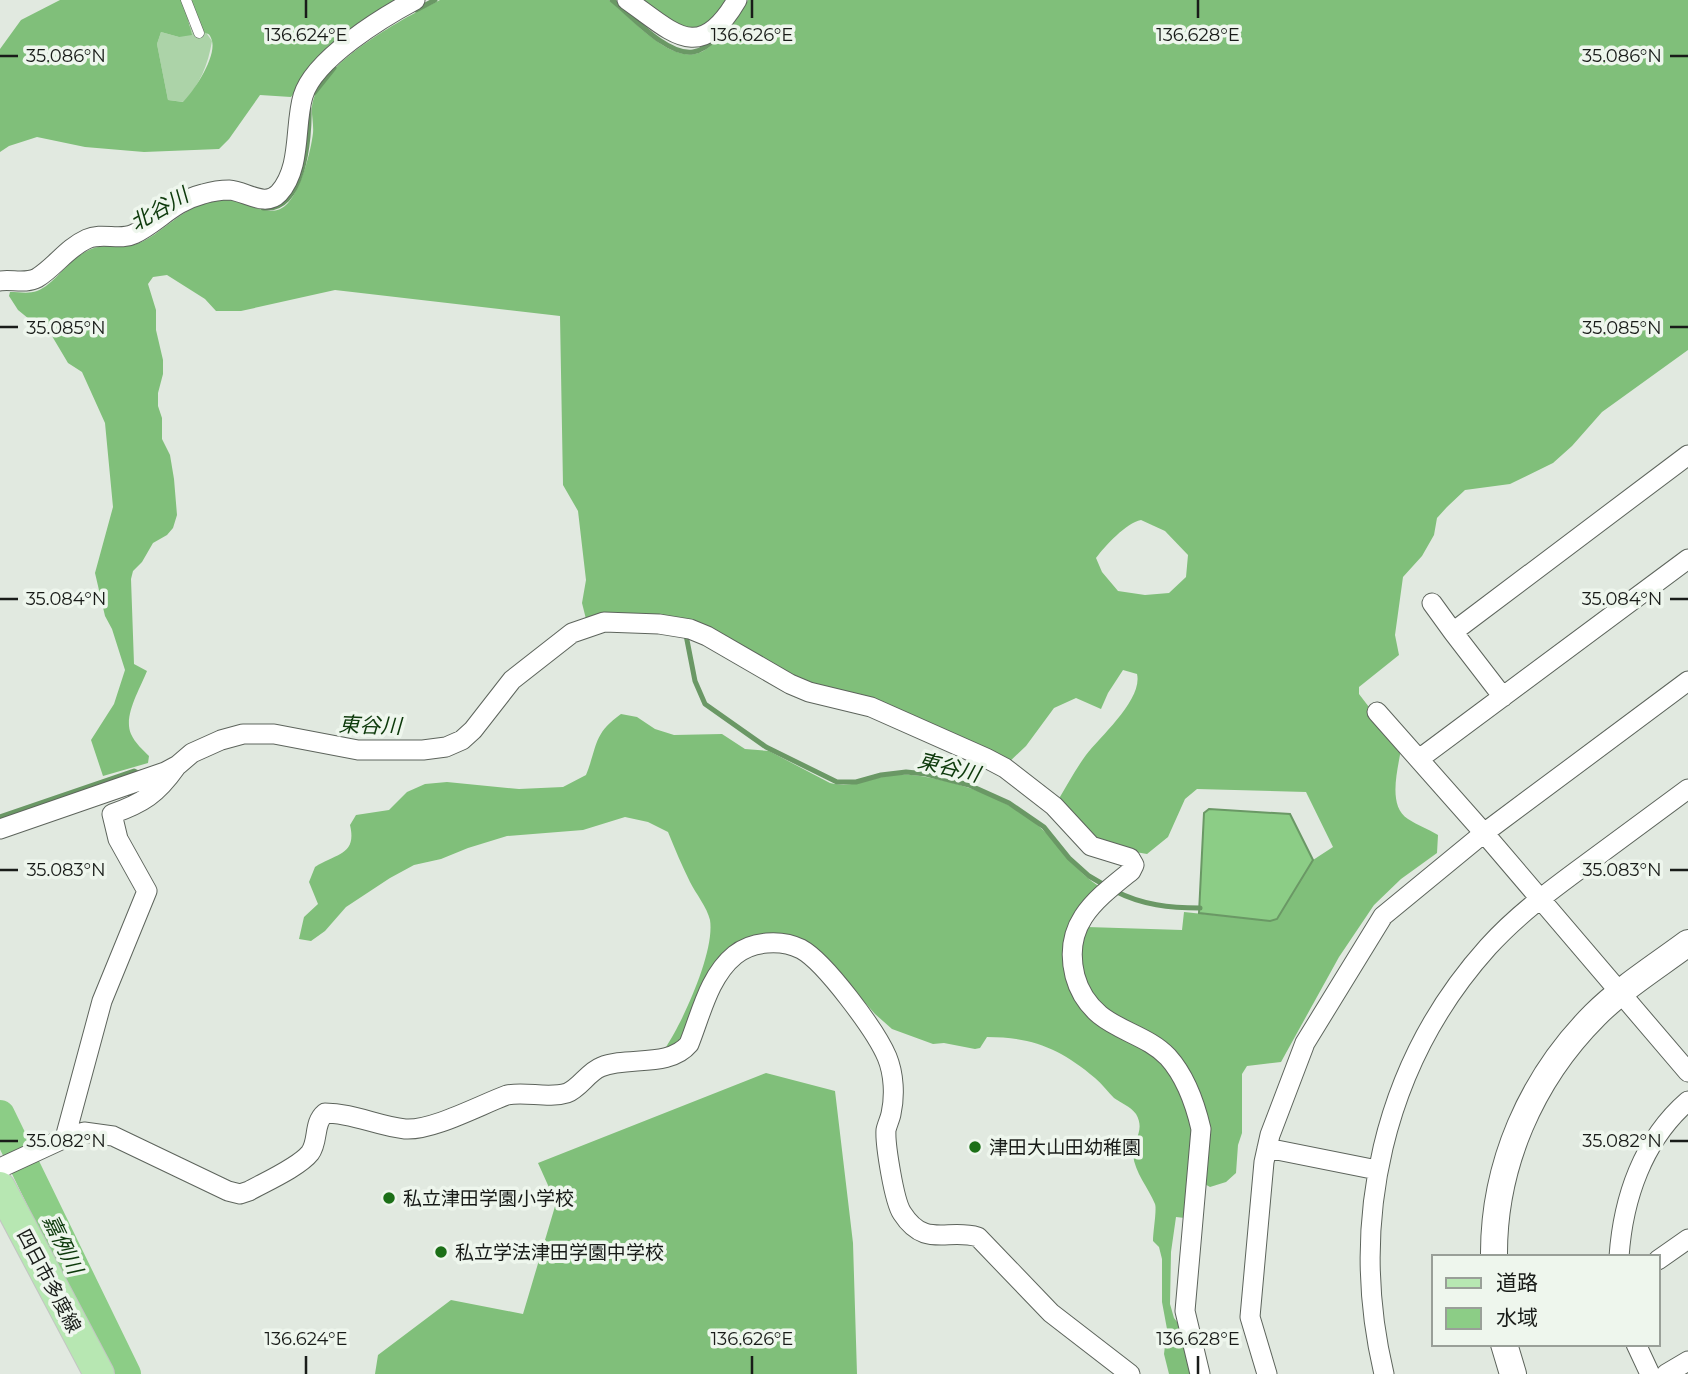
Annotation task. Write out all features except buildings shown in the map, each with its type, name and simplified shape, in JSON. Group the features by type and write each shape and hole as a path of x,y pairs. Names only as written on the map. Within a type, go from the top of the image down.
{"main road":[{"name":"四日市多度線","path":"1,1173 99,1374"}],"street":[{"path":"0,281 36,279 67,251 87,239 96,235 131,236 168,209 204,193 229,190 265,200 274,198 291,170 304,92 326,64 351,41 384,17 415,0"},
{"path":"626,0 674,33 694,39 712,32 737,0"},
{"path":"1453,632 1688,455"},
{"path":"1419,759 1688,559"},
{"path":"1432,603 1503,697"},
{"path":"0,829 165,772 192,753 243,734 274,734 358,750 423,750 446,747 462,740 473,730 512,680 572,633 604,622 659,624 690,629 790,684 809,692 871,707 1005,768 1054,806 1091,846 1130,858 1134,865 1131,872 1100,897 1086,913 1074,937 1072,964 1077,986 1102,1016 1151,1043 1166,1055 1180,1072 1197,1111 1200,1129 1185,1311 1200,1374"},
{"path":"1267,1374 1250,1317 1264,1162 1305,1043 1383,916 1485,833 1688,681"},
{"path":"1377,712 1485,833 1688,1072"},
{"path":"65,1138 103,1001 147,891 118,839 112,814 152,797 178,765"},
{"path":"1384,1374 1375,1335 1369,1276 1370,1224 1377,1170 1396,1100 1422,1044 1468,971 1489,946 1539,899 1688,789"},
{"path":"1,1173 36,1151 84,1132 113,1136 228,1191 240,1194 304,1159 313,1147 317,1125 325,1113 339,1113 406,1129 423,1128 507,1095 568,1093 602,1066 672,1056 683,1051 690,1044 717,975 725,964 737,953 751,946 762,943 782,944 799,948 811,956 868,1022 888,1058 894,1088 886,1130 895,1199 902,1213 916,1229 931,1236 978,1237 1051,1313 1130,1374"},
{"path":"1494,1255 1501,1182 1520,1124 1537,1090 1564,1051 1595,1015 1619,993 1688,943"},
{"path":"1619,1255 1626,1205 1637,1171 1667,1123 1688,1101"},
{"path":"1267,1148 1377,1170"},
{"path":"1660,1260 1688,1239"},
{"path":"1505,1346 1513,1374"},
{"path":"1637,1346 1650,1374"},
{"path":"1666,1374 1688,1360"}],"lane":[{"path":"186,0 199,33"}],"shaded area":[{"path":"60,0 183,0 192,35 179,37 161,32 157,44 168,100 183,102 204,72 213,45 209,35 199,24 190,0 407,0 304,81 291,97 260,95 219,149 144,152 85,147 37,137 9,146 0,152 0,49 21,20"},
{"path":"183,0 212,41 202,74 184,102 168,100 157,44 161,32 179,37 191,25 185,15"},
{"path":"440,0 609,0 661,44 684,54 695,54 705,50 718,39 748,0 1688,0 1688,350 1602,412 1553,463 1510,484 1465,490 1437,518 1434,535 1422,556 1403,577 1395,635 1399,655 1359,687 1359,694 1401,749 1396,777 1398,805 1408,819 1438,835 1437,853 1401,879 1374,905 1339,957 1281,1062 1247,1066 1242,1074 1242,1133 1238,1145 1236,1173 1226,1182 1210,1187 1203,1183 1195,1088 1098,1006 1078,962 1087,927 1182,930 1184,912 1270,921 1277,919 1313,860 1333,847 1306,792 1197,789 1185,799 1168,837 1147,854 1107,847 1057,802 1086,755 1134,695 1137,674 1123,670 1101,709 1076,698 1054,708 1026,746 1006,765 808,688 726,642 586,619 582,603 586,580 578,511 563,485 560,316 335,290 241,311 216,311 205,299 167,275 153,277 148,284 156,310 156,330 163,360 158,406 162,418 162,439 170,455 177,515 173,528 153,543 133,571 131,579 134,664 147,671 133,702 129,727 135,740 149,756 148,763 103,776 91,740 114,704 125,670 105,616 95,573 113,507 105,423 82,372 68,363 46,326 29,319 18,310 9,296 10,292 27,293 44,288 87,251 142,242 186,212 207,203 225,200 267,211 281,208 293,197 305,170 313,133 312,105 320,86 367,42","holes":["1141,520 1165,531 1188,555 1186,577 1169,593 1145,595 1118,591 1102,572 1096,558 1116,536 1135,522"]},
{"path":"631,0 733,0 694,36"},
{"path":"621,714 637,717 655,729 674,735 722,734 745,749 769,751 830,783 847,785 886,776 906,775 942,780 973,789 1003,802 1031,820 1100,887 1067,980 1171,1072 1191,1115 1192,1142 1185,1218 1176,1217 1171,1252 1170,1304 1174,1318 1181,1327 1192,1374 1169,1374 1164,1354 1167,1329 1162,1302 1162,1259 1159,1247 1153,1241 1155,1207 1136,1168 1133,1155 1139,1120 1131,1109 1114,1098 1095,1078 1070,1059 1032,1042 1018,1039 987,1037 980,1048 975,1049 944,1043 933,1044 892,1029 875,1014 825,957 767,934 751,936 737,943 712,966 683,1036 676,1045 666,1047 689,1004 703,967 708,950 710,920 668,832 648,822 625,817 583,830 507,836 441,859 414,865 346,907 325,931 311,941 299,939 304,917 318,904 309,882 315,867 348,848 351,842 350,825 356,815 389,810 407,792 425,784 447,782 519,789 563,787 586,775 601,734"},
{"path":"766,1073 835,1091 853,1243 857,1374 375,1374 378,1355 451,1300 523,1314 556,1203 538,1163"}],"water":[{"path":"1209,809 1290,814 1313,860 1277,919 1270,921 1199,913 1204,813"}],"waterway":[{"name":"北谷川","path":"416,10 435,0"},
{"name":"北谷川","path":"612,0 672,48 693,52 716,38"},
{"name":"北谷川","path":"314,93 334,68"},
{"name":"北谷川","path":"263,208 277,206 288,199 296,186 306,154 309,108"},
{"name":"東谷川","path":"686,635 695,681 705,704 766,747 837,782 856,782 906,772 969,785 1009,803 1044,827 1069,858 1089,876 1106,886"},
{"name":"東谷川","path":"0,817 134,771 141,772"},
{"name":"東谷川","path":"1115,891 1156,905 1200,908"},
{"name":"嘉例川","path":"0,1115 126,1374"}],"place":[{"name":"津田大山田幼稚園","path":"975,1147"},
{"name":"私立津田学園小学校","path":"389,1198"},
{"name":"私立学法津田学園中学校","path":"441,1252"}]}
